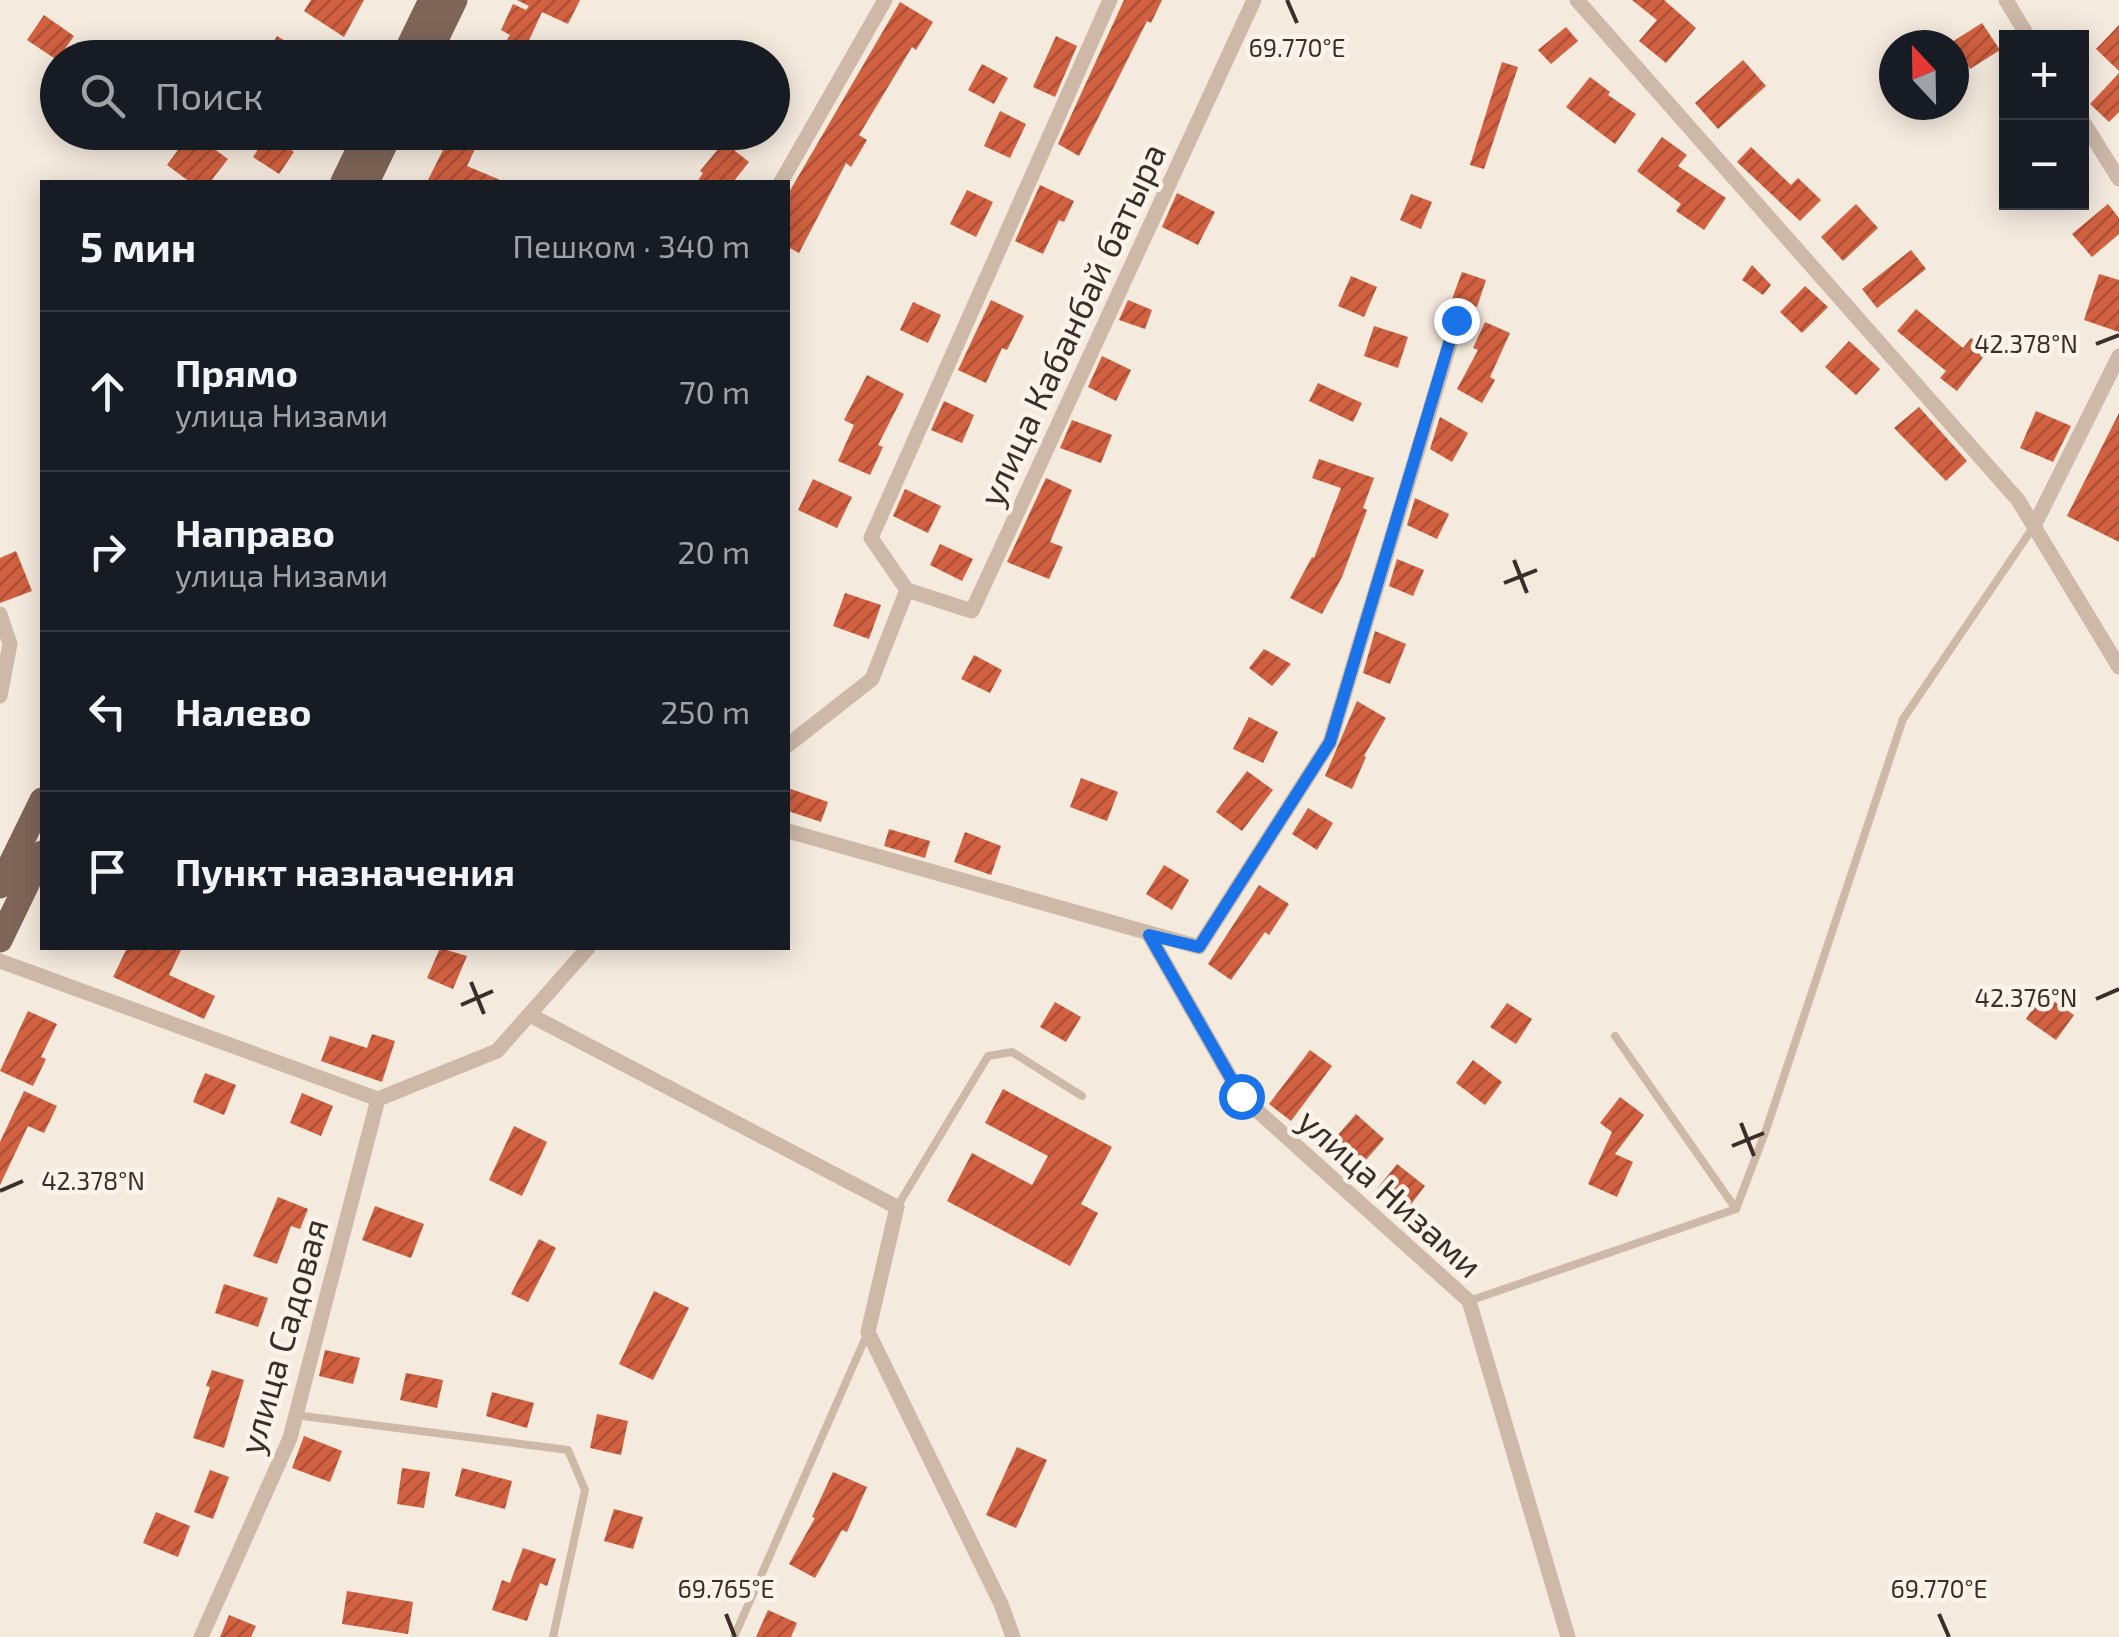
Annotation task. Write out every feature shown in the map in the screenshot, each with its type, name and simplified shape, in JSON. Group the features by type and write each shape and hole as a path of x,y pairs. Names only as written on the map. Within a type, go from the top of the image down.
{"main road":[{"path":"412,40 431,0"},
{"path":"436,40 455,0"},
{"path":"344,180 358,150"},
{"path":"368,180 382,150"},
{"path":"0,886 40,804"},
{"path":"0,940 40,857"}],"street":[{"path":"782,180 885,0"},
{"path":"790,743 872,679 908,590 872,538 1110,0"},
{"name":"улица Кабанбай батыра","path":"908,590 972,611 1254,0"},
{"path":"1576,0 2018,500 2119,668"},
{"path":"2006,0 2025,30"},
{"path":"2089,131 2119,179"},
{"path":"790,832 1199,947 1330,742 1456,320"},
{"path":"2034,526 2119,356"},
{"path":"0,614 10,644 0,696"},
{"name":"улица Низами","path":"1149,935 1241,1096 1469,1301 1568,1637"},
{"path":"0,961 378,1099 498,1051 586,950"},
{"path":"530,1015 897,1207 868,1332 1002,1604 1013,1637"},
{"name":"улица Садовая","path":"200,1637 290,1438 378,1099"}],"lane":[{"path":"1736,1209 1903,719 2034,526"},
{"path":"1616,1036 1736,1209"},
{"path":"897,1207 988,1056 1012,1052 1082,1096"},
{"path":"1469,1301 1736,1209"},
{"path":"734,1637 868,1332"},
{"path":"296,1415 568,1450 585,1490 553,1637"}],"building":[{"path":"311,0 364,0 344,37 304,11"},
{"path":"517,0 580,0 568,24 542,12 529,40 507,40 510,35 501,30 513,4 526,10 529,6"},
{"path":"1124,0 1162,0 1151,23 1147,21 1079,156 1058,144"},
{"path":"1632,0 1664,0 1696,28 1666,63 1639,41 1657,20"},
{"path":"900,2 933,22 916,50 912,47 859,135 867,140 851,167 846,163 799,253 790,248 790,191"},
{"path":"44,15 74,36 71,40 40,40 40,49 27,40"},
{"path":"1982,23 1999,48 1970,69 1969,68 1969,31"},
{"path":"2119,25 2119,71 2096,49"},
{"path":"1566,27 1578,41 1551,64 1538,50"},
{"path":"1056,36 1077,46 1055,97 1033,87"},
{"path":"1743,60 1766,86 1718,129 1695,103"},
{"path":"1502,62 1518,67 1484,169 1470,165"},
{"path":"982,64 1008,78 994,104 968,90"},
{"path":"2119,73 2119,112 2109,122 2090,104"},
{"path":"1590,77 1636,114 1615,144 1566,107"},
{"path":"1000,111 1026,124 1010,158 984,146"},
{"path":"1662,137 1687,155 1678,166 1726,198 1704,230 1676,211 1681,204 1637,171"},
{"path":"1751,147 1791,185 1798,178 1821,200 1800,221 1737,162"},
{"path":"178,150 216,150 228,159 212,180 187,180 167,165"},
{"path":"258,150 294,152 279,174 253,157"},
{"path":"443,150 475,150 467,166 500,180 428,180"},
{"path":"717,150 734,150 749,162 735,180 698,180 703,173 700,171"},
{"path":"1040,185 1074,201 1064,222 1059,220 1043,254 1015,241"},
{"path":"967,190 993,202 976,237 950,224"},
{"path":"1177,193 1215,212 1198,245 1162,227"},
{"path":"1411,194 1432,202 1421,229 1400,220"},
{"path":"1856,204 1878,228 1843,261 1821,237"},
{"path":"2108,204 2119,218 2119,234 2092,257 2072,234"},
{"path":"1911,250 1926,269 1877,308 1862,289"},
{"path":"1752,265 1771,285 1763,295 1742,280"},
{"path":"1462,272 1486,280 1477,307 1452,299"},
{"path":"2099,274 2119,280 2119,332 2084,320"},
{"path":"1351,276 1377,287 1364,317 1338,306"},
{"path":"1805,286 1828,307 1802,333 1780,312"},
{"path":"991,300 1024,316 1007,350 1002,348 986,383 958,370"},
{"path":"1128,300 1152,310 1145,329 1119,320"},
{"path":"913,302 941,315 928,343 900,330"},
{"path":"1916,309 1963,348 1971,338 1988,351 1957,391 1940,378 1946,371 1897,331"},
{"path":"1485,322 1510,333 1490,377 1495,380 1482,403 1457,389 1478,350 1473,348"},
{"path":"1374,326 1408,337 1398,368 1364,356"},
{"path":"1849,341 1880,369 1856,395 1825,367"},
{"path":"1102,356 1131,370 1116,401 1088,387"},
{"path":"867,375 904,394 878,445 883,447 870,475 838,461 854,425 844,420"},
{"path":"1318,383 1362,403 1353,422 1309,401"},
{"path":"944,401 974,415 962,443 931,430"},
{"path":"1919,407 1967,461 1946,481 1894,428"},
{"path":"2036,411 2071,426 2053,462 2020,448"},
{"path":"2119,413 2119,542 2067,516"},
{"path":"1440,417 1468,433 1452,462 1430,449"},
{"path":"1072,420 1112,435 1101,463 1060,448"},
{"path":"1319,459 1374,478 1363,508 1367,510 1342,577 1322,614 1290,598 1314,558 1341,488 1312,478"},
{"path":"1046,478 1072,490 1050,542 1063,547 1049,579 1007,562"},
{"path":"813,479 852,497 837,528 798,510"},
{"path":"905,489 941,506 928,533 893,516"},
{"path":"1415,498 1449,514 1437,539 1407,525"},
{"path":"940,544 973,559 962,581 930,565"},
{"path":"16,551 32,591 0,603 0,558"},
{"path":"1397,559 1424,570 1413,596 1389,586"},
{"path":"845,593 881,605 869,639 833,626"},
{"path":"1375,631 1406,644 1390,684 1363,673"},
{"path":"1264,649 1291,664 1272,686 1249,668"},
{"path":"974,655 1002,670 990,693 961,679"},
{"path":"1357,701 1386,718 1364,756 1352,789 1325,776"},
{"path":"1249,717 1278,732 1263,763 1233,749"},
{"path":"1247,771 1273,790 1242,831 1216,812"},
{"path":"1081,778 1118,792 1107,821 1070,807"},
{"path":"790,789 828,802 821,822 790,812"},
{"path":"1308,808 1333,823 1317,850 1292,834"},
{"path":"889,829 930,841 925,858 884,846"},
{"path":"965,832 1001,846 991,875 954,862"},
{"path":"1164,865 1189,880 1172,910 1146,894"},
{"path":"1259,885 1289,904 1231,980 1208,964"},
{"path":"126,950 181,950 169,975 215,996 204,1019 113,977"},
{"path":"439,950 467,956 453,989 427,978"},
{"path":"2043,994 2074,1015 2056,1040 2026,1019"},
{"path":"1055,1002 1081,1017 1066,1042 1040,1027"},
{"path":"1507,1003 1532,1019 1516,1044 1490,1027"},
{"path":"28,1011 57,1024 41,1057 46,1059 33,1086 0,1071"},
{"path":"372,1034 395,1041 382,1082 321,1061 330,1036 367,1048"},
{"path":"1310,1050 1332,1066 1291,1121 1269,1104"},
{"path":"1473,1060 1502,1082 1485,1105 1456,1083"},
{"path":"205,1073 236,1085 224,1115 193,1102"},
{"path":"1003,1089 1112,1147 1081,1204 1098,1213 1070,1266 947,1201 972,1153 1032,1185 1048,1156 985,1123"},
{"path":"24,1091 57,1106 44,1133 28,1126 0,1185 0,1142"},
{"path":"302,1093 333,1106 321,1136 290,1123"},
{"path":"1620,1097 1644,1115 1615,1154 1633,1162 1617,1197 1588,1184 1612,1132 1600,1123"},
{"path":"1356,1114 1384,1139 1352,1176 1323,1152"},
{"path":"514,1126 547,1142 522,1196 489,1180"},
{"path":"1397,1164 1425,1186 1405,1212 1377,1189"},
{"path":"278,1197 308,1209 300,1229 291,1226 277,1264 253,1256"},
{"path":"375,1206 424,1224 411,1258 362,1240"},
{"path":"539,1239 556,1248 528,1302 511,1294"},
{"path":"224,1284 268,1298 258,1327 215,1313"},
{"path":"654,1291 689,1308 653,1380 619,1364"},
{"path":"325,1350 360,1358 353,1384 319,1376"},
{"path":"212,1370 244,1380 224,1448 193,1438"},
{"path":"406,1373 443,1380 437,1408 400,1400"},
{"path":"492,1392 534,1403 527,1428 486,1416"},
{"path":"597,1414 628,1421 621,1455 590,1448"},
{"path":"304,1436 342,1451 330,1482 292,1468"},
{"path":"1017,1447 1047,1460 1016,1528 986,1515"},
{"path":"402,1468 430,1472 424,1508 397,1504"},
{"path":"462,1468 512,1481 505,1509 455,1496"},
{"path":"210,1470 229,1477 213,1519 194,1512"},
{"path":"833,1472 867,1487 847,1532 842,1530 815,1578 789,1564 815,1518 812,1517"},
{"path":"614,1509 643,1517 633,1549 604,1541"},
{"path":"156,1512 190,1526 178,1557 143,1543"},
{"path":"523,1548 556,1559 547,1586 540,1583 527,1621 492,1610 502,1580 510,1583"},
{"path":"347,1591 413,1602 408,1634 342,1624"},
{"path":"768,1610 797,1623 791,1637 756,1637"},
{"path":"229,1615 256,1626 251,1637 220,1637"}],"route":[{"path":"1241,1096 1149,935 1199,947 1330,742 1456,320"}]}
